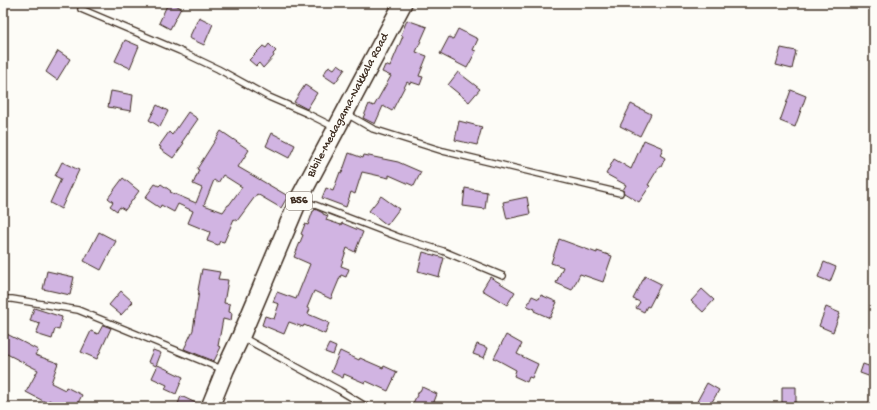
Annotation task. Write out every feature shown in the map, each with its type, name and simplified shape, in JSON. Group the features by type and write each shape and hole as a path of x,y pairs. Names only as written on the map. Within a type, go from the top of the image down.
{"main road":[{"name":"Bibile-Medagama-Nakkala Road","path":"210,407 300,199 403,3"}],"lane":[{"path":"81,9 180,51 218,69 269,97 336,128"},
{"path":"345,113 373,129 443,151 620,193"},
{"path":"300,199 401,238 443,251 503,276"},
{"path":"3,299 12,299 78,310 225,370"},
{"path":"241,336 367,407"}],"building":[{"path":"168,3 172,3 181,8 170,29 159,23"},
{"path":"199,17 213,24 204,45 189,38"},
{"path":"407,20 427,27 416,52 427,56 419,76 423,77 420,85 411,82 410,84 407,82 392,111 383,106 375,124 363,118 369,104 374,106 391,76 382,72 385,65 390,67 403,36 401,35"},
{"path":"458,29 478,39 473,50 476,51 467,68 440,54 449,37 453,39"},
{"path":"125,40 139,46 130,68 115,61"},
{"path":"269,44 276,51 273,54 274,56 263,68 259,63 256,66 249,60 263,46 266,48"},
{"path":"781,48 796,51 792,69 776,65"},
{"path":"58,51 70,59 57,80 46,72"},
{"path":"338,64 345,69 335,83 323,75 329,66 334,69"},
{"path":"458,72 480,89 469,102 448,85"},
{"path":"305,85 317,93 307,109 294,102"},
{"path":"791,90 806,96 795,127 780,121"},
{"path":"111,91 133,95 131,111 108,107"},
{"path":"631,104 651,114 640,136 620,126"},
{"path":"157,105 168,111 160,127 149,120"},
{"path":"188,112 198,119 173,158 160,149 161,147 159,146 169,132 172,135"},
{"path":"459,121 482,127 477,145 455,140"},
{"path":"221,131 249,150 238,167 288,196 281,208 257,194 237,221 234,219 224,242 220,241 218,245 207,241 210,232 188,223 193,211 178,204 174,212 161,205 160,208 145,198 155,184 159,186 161,184 171,191 170,192 196,203 202,188 193,184 199,170 197,169","holes":["223,175 242,187 223,212 204,205 214,180 218,183"]},
{"path":"272,133 295,145 289,158 266,146"},
{"path":"644,140 663,148 660,155 665,158 661,167 659,167 648,185 650,186 639,202 624,193 623,190 626,185 606,174 614,159 631,169"},
{"path":"349,153 363,158 364,155 398,162 421,172 414,186 389,175 389,178 362,172 355,194 351,192 346,207 322,198 326,188 333,191 340,172 342,173"},
{"path":"62,162 79,170 61,209 50,203 61,179 55,176"},
{"path":"123,178 139,191 125,210 120,207 117,211 110,206 113,202 108,198"},
{"path":"465,188 487,192 485,209 463,206"},
{"path":"381,196 399,209 387,225 369,211"},
{"path":"527,197 530,214 507,219 503,202"},
{"path":"315,209 328,216 326,220 341,225 342,223 363,232 355,252 347,248 341,266 349,269 346,277 341,275 331,299 314,291 307,308 310,309 308,314 329,323 325,334 304,325 303,327 289,322 284,334 262,325 265,316 274,319 279,304 273,302 277,292 296,299 310,264 294,257 303,235 301,234 305,224 308,225"},
{"path":"99,232 116,241 101,270 84,261"},
{"path":"559,239 597,253 597,251 612,256 603,282 580,274 572,290 556,283 563,267 551,263"},
{"path":"423,252 444,258 439,277 418,271"},
{"path":"824,262 836,267 830,282 818,277"},
{"path":"202,269 220,272 218,279 228,280 224,303 230,304 229,312 232,313 231,321 223,319 218,346 221,347 214,361 184,349 193,330"},
{"path":"47,271 74,277 70,295 43,289"},
{"path":"645,276 661,284 649,307 647,306 644,312 636,308 640,302 633,299"},
{"path":"490,277 515,292 507,305 482,290"},
{"path":"702,289 714,300 703,312 691,301"},
{"path":"121,291 133,302 121,315 109,305"},
{"path":"541,295 557,302 550,318 527,306 532,296 539,299"},
{"path":"826,307 840,313 833,332 819,326"},
{"path":"34,308 62,317 59,330 55,329 52,339 36,334 40,324 30,321"},
{"path":"103,325 111,328 97,359 81,352 91,331 98,334"},
{"path":"3,332 38,350 35,355 58,363 51,383 65,390 66,387 82,395 76,407 61,407 49,400 47,403 26,392 38,370 3,352"},
{"path":"506,335 522,344 517,354 538,364 532,378 529,377 527,382 514,376 516,370 494,358"},
{"path":"329,344 336,347 333,355 325,352"},
{"path":"477,344 488,348 484,358 473,354"},
{"path":"153,350 161,353 156,366 148,362"},
{"path":"340,351 359,360 360,358 383,368 384,366 397,372 388,391 366,381 365,383 344,374 343,378 331,372"},
{"path":"863,364 874,368 871,377 860,373"},
{"path":"158,365 183,377 176,394 165,389 167,385 152,378"},
{"path":"707,383 719,390 709,407 694,407"},
{"path":"422,387 437,394 432,407 411,407 419,391"},
{"path":"782,387 796,387 796,403 782,403"},
{"path":"181,396 200,405 200,407 183,407 178,404"}]}
